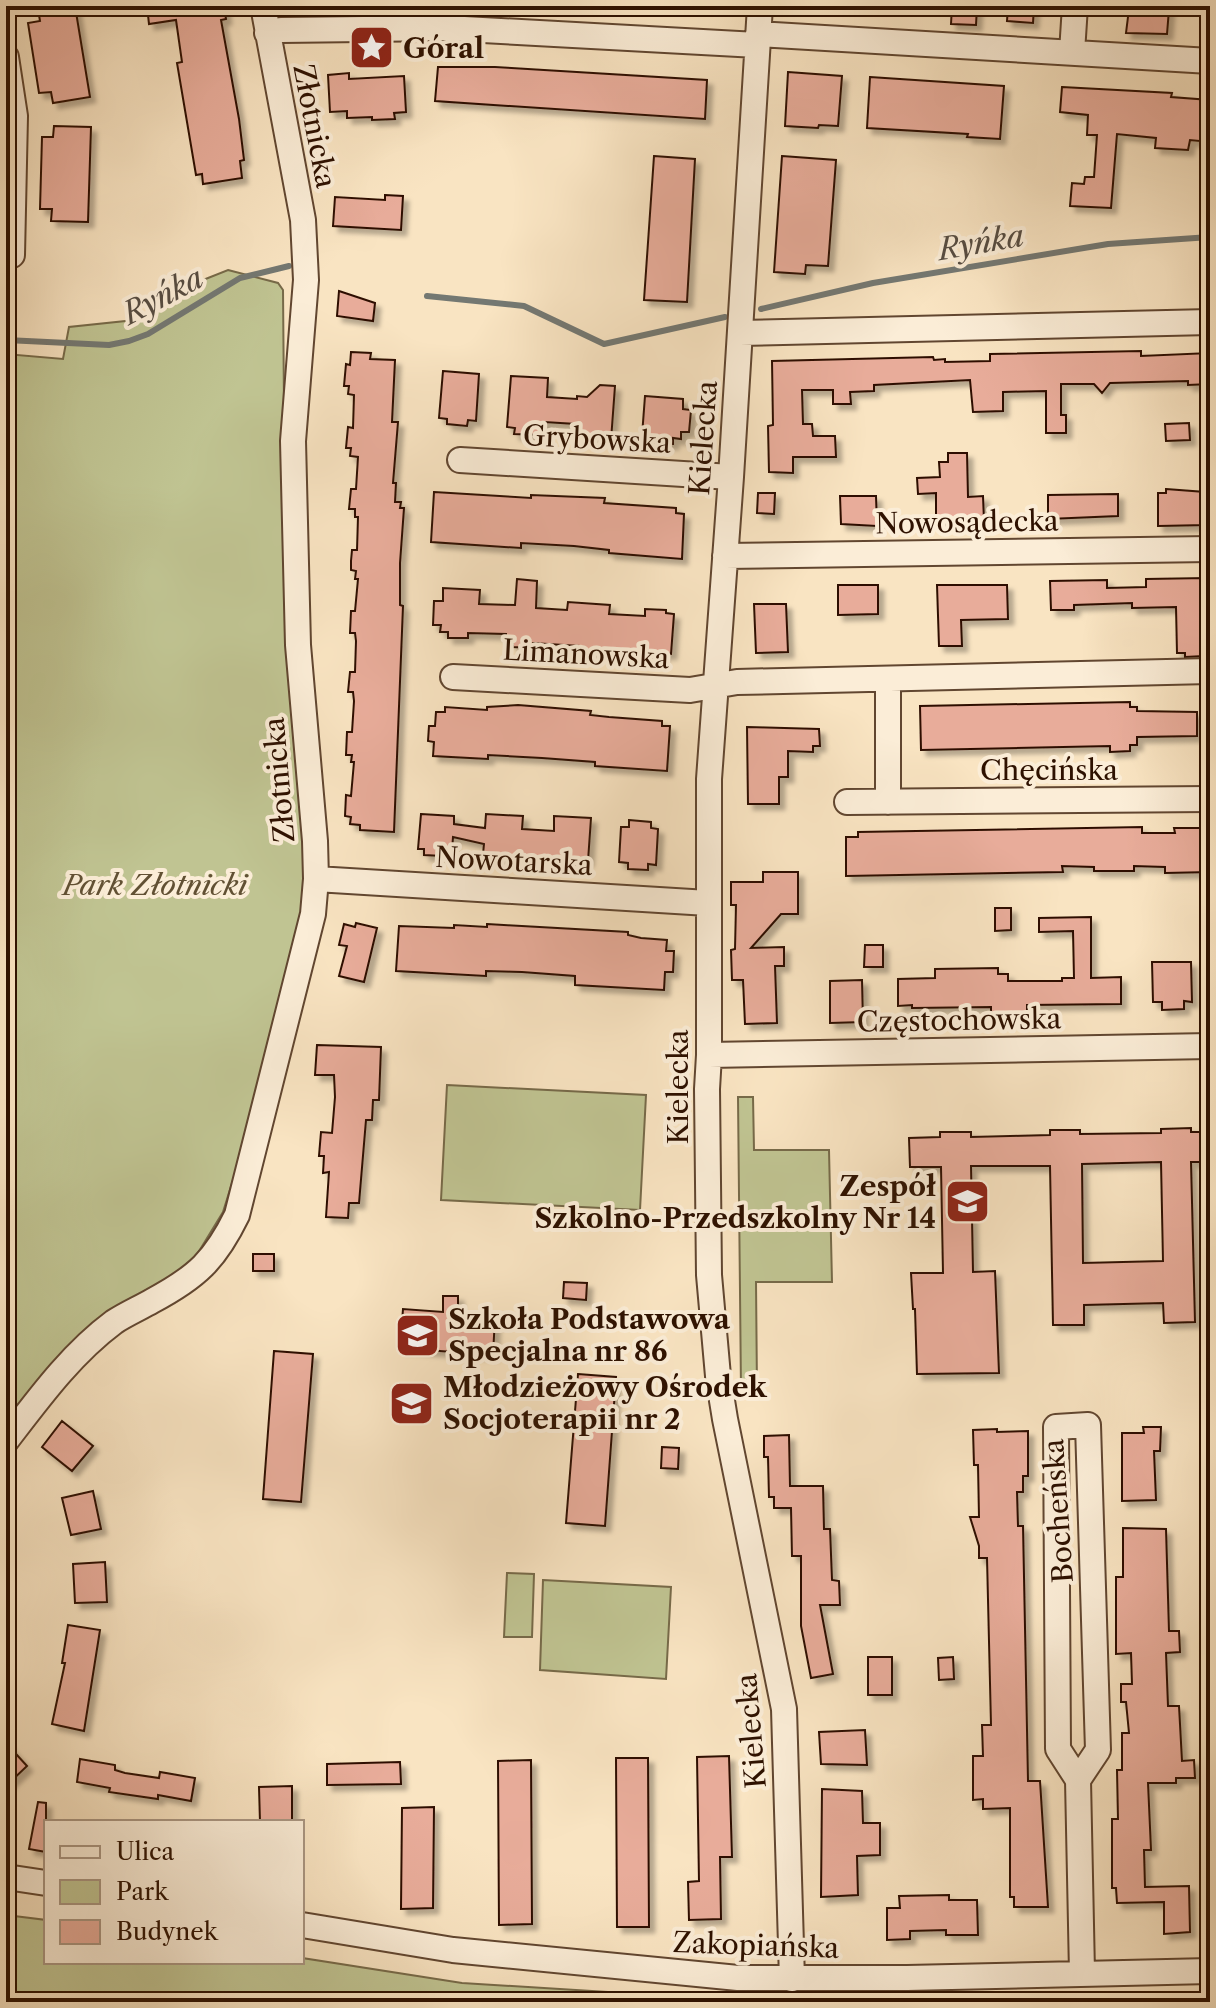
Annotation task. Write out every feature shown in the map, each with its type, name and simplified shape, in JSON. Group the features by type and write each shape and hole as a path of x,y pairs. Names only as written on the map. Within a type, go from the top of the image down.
{"street":[{"name":"Złotnicka","path":"6,1441 65,1367 91,1343 116,1321 188,1278 212,1258 224,1240 237,1215 313,914 315,841 298,645 294,483 295,404 304,318 306,251 303,220 263,6"},
{"name":"Kielecka","path":"760,6 731,477 709,766 709,1275 725,1419 784,1709 792,1979"},
{"path":"1072,52 1075,6"},
{"path":"267,33 281,30 446,28 1072,52 1210,61"},
{"path":"6,57 15,116 12,255"},
{"path":"740,333 1210,322"},
{"name":"Grybowska","path":"460,460 731,477"},
{"name":"Nowosądecka","path":"725,556 1210,549"},
{"path":"715,688 737,682 1210,671"},
{"name":"Limanowska","path":"453,677 690,690 715,688"},
{"path":"888,679 888,802"},
{"name":"Chęcińska","path":"847,802 1210,799"},
{"name":"Nowotarska","path":"316,879 708,903"},
{"name":"Częstochowska","path":"709,1055 1210,1046"},
{"name":"Bocheńska","path":"1078,1780 1098,1750 1088,1425 1056,1427 1058,1749 1078,1780 1082,1973"},
{"path":"6,1877 44,1883"},
{"name":"Zakopiańska","path":"304,1925 453,1950 738,1978 1210,1971"}],"green space":[{"name":"Park Złotnicki","path":"228,270 278,283 283,290 286,636 306,852 303,918 251,1122 223,1212 190,1266 6,1427 6,354 63,359 69,327 135,320 193,284"},
{"path":"447,1085 646,1095 640,1210 441,1200"},
{"path":"738,1097 753,1097 754,1150 829,1150 832,1282 756,1282 757,1389 741,1390"},
{"path":"507,1573 534,1574 532,1637 504,1637"},
{"path":"543,1580 671,1587 666,1679 540,1670"},
{"path":"6,1915 44,1920 44,1964 304,1964 304,1958 462,1983 770,2002 6,2002"}],"building":[{"path":"75,6 90,97 53,103 51,92 39,93 28,23 40,21 38,9"},
{"path":"147,6 224,6 226,19 221,20 239,119 244,160 240,161 242,178 203,184 202,174 196,175 177,63 182,62 176,20 149,24"},
{"path":"952,6 977,6 976,25 951,24"},
{"path":"1008,6 1034,6 1033,23 1007,21"},
{"path":"1154,7 1169,9 1167,34 1126,33 1129,9 1154,11"},
{"path":"438,67 495,67 707,80 705,119 435,101"},
{"path":"788,72 842,76 838,126 785,126"},
{"path":"349,73 349,79 404,76 406,112 394,113 395,119 372,120 372,117 347,118 347,111 330,112 328,75"},
{"path":"870,77 1004,86 1000,139 867,128"},
{"path":"1062,87 1172,93 1171,97 1210,100 1210,142 1190,140 1188,150 1155,148 1156,138 1117,134 1111,208 1070,206 1072,183 1084,184 1085,177 1094,177 1097,135 1087,135 1088,115 1060,112"},
{"path":"54,126 91,127 88,222 51,221 52,209 40,209 42,137 53,137"},
{"path":"654,156 695,159 687,302 644,300"},
{"path":"782,156 836,160 828,266 806,265 805,274 774,272"},
{"path":"385,195 403,196 401,230 333,226 335,197 385,200"},
{"path":"339,291 375,303 373,321 337,316"},
{"path":"1141,351 1141,356 1210,353 1210,384 1188,385 1188,381 1110,383 1102,393 1094,384 1061,384 1061,415 1066,415 1066,433 1046,433 1046,391 1003,392 1003,411 973,412 970,380 874,385 874,391 850,392 851,404 833,404 833,390 802,390 803,424 812,424 813,436 835,436 836,457 793,457 793,473 769,472 768,426 773,425 772,361 933,357 934,360 945,359 945,362 990,361 990,354"},
{"path":"351,352 371,353 370,359 395,360 392,422 398,422 393,483 396,483 395,502 401,502 400,508 404,508 394,832 360,830 360,825 350,824 351,817 345,816 346,795 351,796 354,762 351,762 352,755 346,755 347,732 352,732 354,701 353,692 348,692 350,672 355,672 356,641 355,633 350,633 351,611 355,611 358,579 355,579 356,571 351,570 351,561 352,550 357,550 358,517 355,517 355,509 349,509 351,489 356,489 358,457 350,456 351,448 346,448 348,427 353,428 354,395 348,394 349,386 344,386 346,364 350,365"},
{"path":"443,371 479,374 476,421 468,420 467,426 447,424 447,419 439,418"},
{"path":"511,376 548,378 547,397 577,399 577,396 587,397 600,385 615,386 611,440 583,438 583,432 576,431 576,424 545,422 544,435 514,434 515,428 507,427"},
{"path":"645,396 683,399 683,409 691,410 689,432 681,432 681,439 673,438 673,444 649,442 650,437 642,436"},
{"path":"1189,423 1190,440 1166,441 1165,424"},
{"path":"948,453 967,453 968,497 983,496 984,521 936,521 936,493 918,494 917,478 940,477 939,462 948,462"},
{"path":"1166,489 1205,492 1206,525 1158,526 1158,493 1166,493"},
{"path":"434,492 531,498 531,495 605,498 604,503 676,508 676,513 684,514 682,559 609,553 609,550 574,546 521,543 521,548 431,542"},
{"path":"758,493 775,493 774,514 757,513"},
{"path":"1118,494 1118,516 1048,519 1048,495"},
{"path":"840,496 876,496 877,526 841,524"},
{"path":"1207,578 1210,618 1203,619 1204,656 1185,657 1185,653 1177,653 1176,607 1132,608 1132,603 1074,605 1074,610 1051,610 1050,581 1107,580 1107,588 1146,587 1146,579"},
{"path":"517,579 537,581 536,608 567,610 568,602 610,605 609,614 645,616 645,609 666,610 666,613 674,614 671,654 663,653 662,659 642,658 642,652 634,650 599,648 598,653 588,653 578,652 579,646 533,643 533,648 513,647 513,641 506,641 506,634 468,633 468,638 448,638 448,632 440,632 441,625 433,625 434,601 443,601 443,588 480,590 479,604 515,605"},
{"path":"838,585 878,585 878,614 838,615"},
{"path":"937,585 1007,585 1008,619 961,620 962,646 939,646"},
{"path":"754,604 786,604 788,652 756,653"},
{"path":"1130,702 1130,707 1137,707 1137,711 1197,712 1197,736 1137,737 1137,745 1130,745 1130,751 1110,752 1110,746 921,750 920,706"},
{"path":"518,705 662,721 662,726 670,726 667,771 595,766 595,762 542,758 433,756 434,742 428,741 429,726 435,726 436,712 445,712 445,707 487,710 487,707"},
{"path":"747,727 819,729 820,746 813,746 813,752 788,751 788,777 779,777 779,804 748,804"},
{"path":"421,814 454,816 454,824 485,828 486,814 523,816 522,829 554,831 554,816 591,818 588,861 580,860 580,865 559,864 560,859 520,856 512,856 512,861 491,860 492,854 483,854 484,844 453,837 452,851 444,851 443,856 424,855 424,849 418,849"},
{"path":"629,820 651,822 651,828 658,829 656,865 648,864 648,870 628,869 628,863 619,862 621,827 629,827"},
{"path":"1142,827 1142,833 1175,833 1174,828 1210,828 1210,872 1165,873 1165,867 1134,866 1134,871 1094,871 1094,867 1062,866 1063,872 846,876 846,837 858,837 858,832"},
{"path":"763,872 798,872 798,914 781,914 751,948 784,947 784,966 775,966 777,1023 745,1024 743,980 732,980 731,950 735,949 736,905 731,905 731,882 763,882"},
{"path":"995,908 1011,908 1011,930 995,931"},
{"path":"1091,917 1091,978 1121,977 1121,1004 1027,1005 1027,1012 991,1013 991,1007 898,1006 898,979 935,978 935,969 998,968 998,974 1008,974 1008,981 1062,981 1062,978 1074,978 1073,931 1039,932 1039,918"},
{"path":"356,923 377,928 364,982 339,976 347,946 339,945 344,924 355,927"},
{"path":"487,924 628,932 628,935 641,938 667,940 666,951 674,951 673,972 665,972 664,990 575,985 575,976 522,972 486,971 486,976 396,971 399,926 454,928 454,925 487,927"},
{"path":"865,945 883,945 883,967 864,967"},
{"path":"1152,962 1191,962 1192,1002 1184,1001 1184,1009 1162,1010 1162,1002 1153,1002"},
{"path":"862,980 863,1022 830,1023 830,981"},
{"path":"317,1045 381,1047 379,1100 373,1100 372,1120 366,1120 359,1203 349,1203 348,1218 326,1217 329,1172 323,1173 324,1156 319,1156 321,1132 332,1133 334,1075 315,1075"},
{"path":"1191,1128 1191,1132 1210,1132 1210,1162 1191,1162 1195,1322 1164,1323 1163,1303 1084,1305 1084,1325 1053,1325 1050,1166 971,1166 973,1272 995,1271 999,1373 917,1374 911,1273 943,1273 941,1167 910,1167 909,1138 940,1137 940,1132 971,1132 971,1137 1050,1135 1050,1130 1080,1130 1080,1134 1161,1133 1161,1129","holes":["1161,1162 1163,1261 1083,1263 1082,1164"]},
{"path":"253,1254 274,1254 274,1271 253,1271"},
{"path":"564,1282 587,1283 586,1300 563,1298"},
{"path":"443,1296 458,1296 458,1314 495,1317 493,1355 400,1348 403,1309 443,1312"},
{"path":"274,1351 313,1354 301,1502 263,1499"},
{"path":"578,1374 616,1377 605,1526 566,1523"},
{"path":"62,1421 93,1446 72,1471 42,1447"},
{"path":"1143,1427 1161,1427 1160,1451 1154,1451 1156,1500 1122,1501 1122,1433 1144,1433"},
{"path":"997,1429 997,1432 1028,1431 1028,1476 1023,1476 1023,1492 1017,1492 1018,1526 1023,1526 1028,1781 1040,1781 1048,1907 1014,1907 1014,1897 1010,1897 1010,1808 983,1809 983,1799 973,1800 973,1756 983,1756 982,1725 991,1725 987,1558 979,1558 979,1546 970,1517 979,1517 978,1465 974,1465 973,1430"},
{"path":"789,1435 790,1486 823,1486 824,1529 830,1529 832,1580 839,1581 840,1605 820,1605 833,1674 811,1678 801,1626 801,1556 792,1556 791,1508 774,1508 774,1497 769,1497 768,1457 764,1457 764,1436"},
{"path":"662,1447 679,1448 678,1469 661,1468"},
{"path":"93,1491 101,1529 71,1535 62,1498"},
{"path":"1123,1528 1166,1529 1169,1631 1179,1631 1180,1652 1166,1653 1168,1706 1179,1706 1182,1761 1194,1760 1195,1778 1176,1778 1176,1783 1148,1783 1151,1850 1144,1850 1145,1887 1189,1886 1190,1932 1164,1934 1164,1902 1117,1903 1116,1888 1112,1888 1112,1819 1118,1819 1117,1770 1122,1770 1122,1733 1129,1733 1126,1702 1121,1702 1121,1684 1132,1684 1131,1653 1116,1654 1116,1577 1123,1577"},
{"path":"105,1562 107,1602 75,1603 73,1564"},
{"path":"68,1625 100,1630 84,1731 52,1724 65,1663 62,1663"},
{"path":"868,1657 892,1657 892,1695 868,1695"},
{"path":"953,1657 954,1679 939,1680 938,1658"},
{"path":"865,1730 867,1765 821,1764 819,1732"},
{"path":"6,1743 27,1766 6,1786"},
{"path":"729,1756 732,1857 720,1857 721,1919 689,1920 688,1882 699,1881 697,1757"},
{"path":"616,1758 648,1758 649,1927 617,1927"},
{"path":"80,1759 115,1765 115,1770 125,1773 159,1778 160,1772 195,1778 191,1801 109,1792 110,1788 77,1782"},
{"path":"531,1760 532,1924 499,1925 498,1761"},
{"path":"400,1762 401,1784 327,1785 327,1764"},
{"path":"292,1786 292,1820 260,1820 259,1787"},
{"path":"822,1789 862,1791 863,1823 880,1823 880,1855 857,1856 858,1895 821,1897"},
{"path":"38,1802 46,1803 44,1852 29,1849"},
{"path":"434,1807 433,1908 401,1909 402,1808"},
{"path":"949,1895 949,1900 977,1900 978,1935 946,1935 946,1930 910,1931 910,1939 887,1940 887,1908 900,1908 899,1896"}],"waterway":[{"name":"Ryńka","path":"761,309 873,283 1108,244 1210,237"},
{"name":"Ryńka","path":"6,340 109,345 129,341 148,334 240,278 289,266"},
{"name":"Ryńka","path":"427,296 524,306 604,344 725,317"}],"place":[{"name":"Góral","path":"372,48"},
{"name":"Zespół Szkolno-Przedszkolny Nr 14","path":"967,1202"},
{"name":"Szkoła Podstawowa Specjalna nr 86","path":"417,1335"},
{"name":"Młodzieżowy Ośrodek Socjoterapii nr 2","path":"412,1403"}]}
